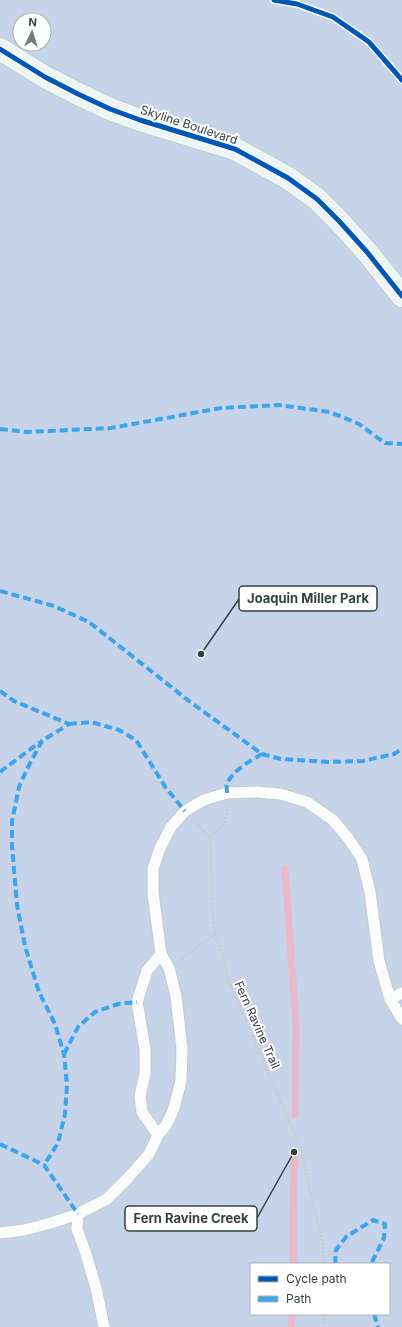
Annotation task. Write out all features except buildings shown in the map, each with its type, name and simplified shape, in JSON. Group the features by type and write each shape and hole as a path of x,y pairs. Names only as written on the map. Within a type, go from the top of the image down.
{"main road":[{"name":"Skyline Boulevard","path":"0,49 45,76 110,109 140,120 235,149 288,178 317,199 339,221 367,252 402,296"}],"lane":[{"path":"0,1233 24,1230 51,1223 78,1214 107,1199 149,1154 158,1135 167,1124 174,1108 181,1081 182,1049 176,996 169,968 161,954 153,893 154,869 160,848 171,827 185,811 204,800 227,793 257,792 280,794 307,802 333,820 348,838 362,859 370,892 379,961 390,999 402,1020"},
{"path":"158,1135 142,1112 140,1096 145,1074 146,1049 137,1002 147,971 161,954"},
{"path":"390,999 402,993"},
{"path":"78,1214 77,1229 97,1292 104,1327"}],"path":[{"path":"169,968 215,934"},
{"path":"324,1315 324,1327"}],"shaded area":[{"path":"0,0 402,0 402,1327 0,1327"}],"waterway":[{"path":"285,869 296,1024 295,1115"},
{"path":"293,1263 294,1152"},
{"path":"291,1327 292,1315"}],"marked path":[{"path":"0,429 27,432 111,428 221,408 279,405 330,412 359,424 385,443 402,444"},
{"path":"0,591 54,606 89,622 189,701 262,754 281,759 328,762 363,761 394,754 402,749"},
{"path":"0,691 14,701 69,724 42,741 19,787 12,821 12,846 17,905 25,946 39,992 55,1024 64,1054 67,1085 65,1114 58,1143 44,1165"},
{"path":"69,724 91,722 119,730 136,740 166,788 185,811"},
{"path":"0,772 40,742"},
{"path":"227,793 227,785 233,775 247,763 262,754"},
{"path":"64,1054 78,1027 95,1012 118,1004 137,1002"},
{"path":"0,1144 44,1165 78,1214"},
{"path":"335,1263 336,1250 346,1237 373,1220 385,1224 384,1238 372,1263"},
{"path":"374,1315 378,1327"}],"cycle path":[{"path":"274,0 297,4 333,17 369,42 402,80"},
{"path":"0,49 45,77 110,109 140,120 235,149 288,178 317,199 339,221 367,252 402,296"}],"place":[{"name":"Joaquin Miller Park","path":"201,654"},
{"name":"Fern Ravine Creek","path":"294,1152"}]}
